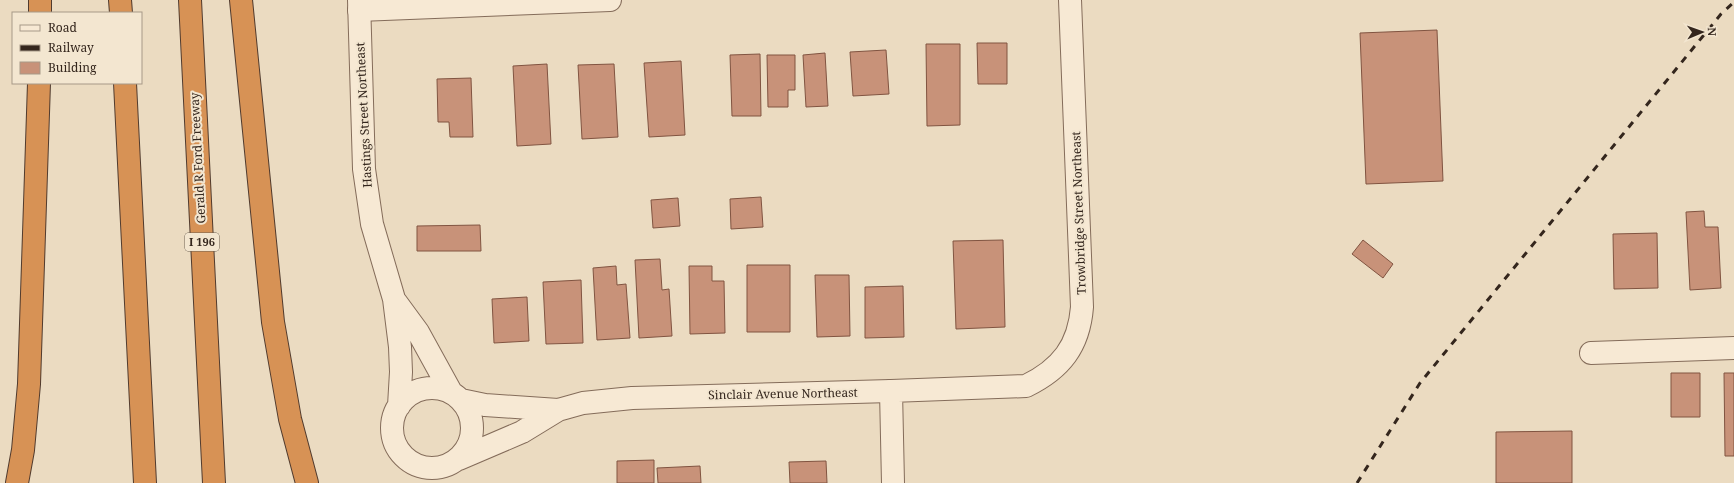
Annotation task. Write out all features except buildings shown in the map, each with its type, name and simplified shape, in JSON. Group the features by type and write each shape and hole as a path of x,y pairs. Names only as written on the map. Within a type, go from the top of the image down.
{"highway":[{"path":"40,0 40,12"},
{"path":"120,0 121,12"},
{"name":"Gerald R Ford Freeway","path":"190,0 214,483"},
{"path":"241,0 273,322 290,419 307,483"},
{"path":"18,483 23,450 29,384 39,84"},
{"path":"124,84 145,483"}],"street":[{"path":"359,5 610,0"},
{"name":"Trowbridge Street Northeast","path":"1009,387 1026,386 1042,378 1069,352 1081,324 1082,307 1070,0"},
{"name":"Hastings Street Northeast","path":"359,5 364,170 372,224 394,299 400,346 401,372 399,406"},
{"name":"Hastings Street Northeast","path":"394,299 418,332 456,396"},
{"path":"1591,353 1734,348"},
{"name":"Sinclair Avenue Northeast","path":"456,396 485,405 558,410 583,404 632,398 1009,387"},
{"path":"425,388 438,388 456,396 469,411 473,424 472,436 467,449 452,469 420,468 408,462 399,452 393,440 391,426 399,406 412,393 425,388"},
{"path":"891,391 893,483"},
{"name":"Sinclair Avenue Northeast","path":"452,469 522,432 558,410"}],"railway":[{"path":"1357,483 1420,383 1721,14 1734,2"}]}
